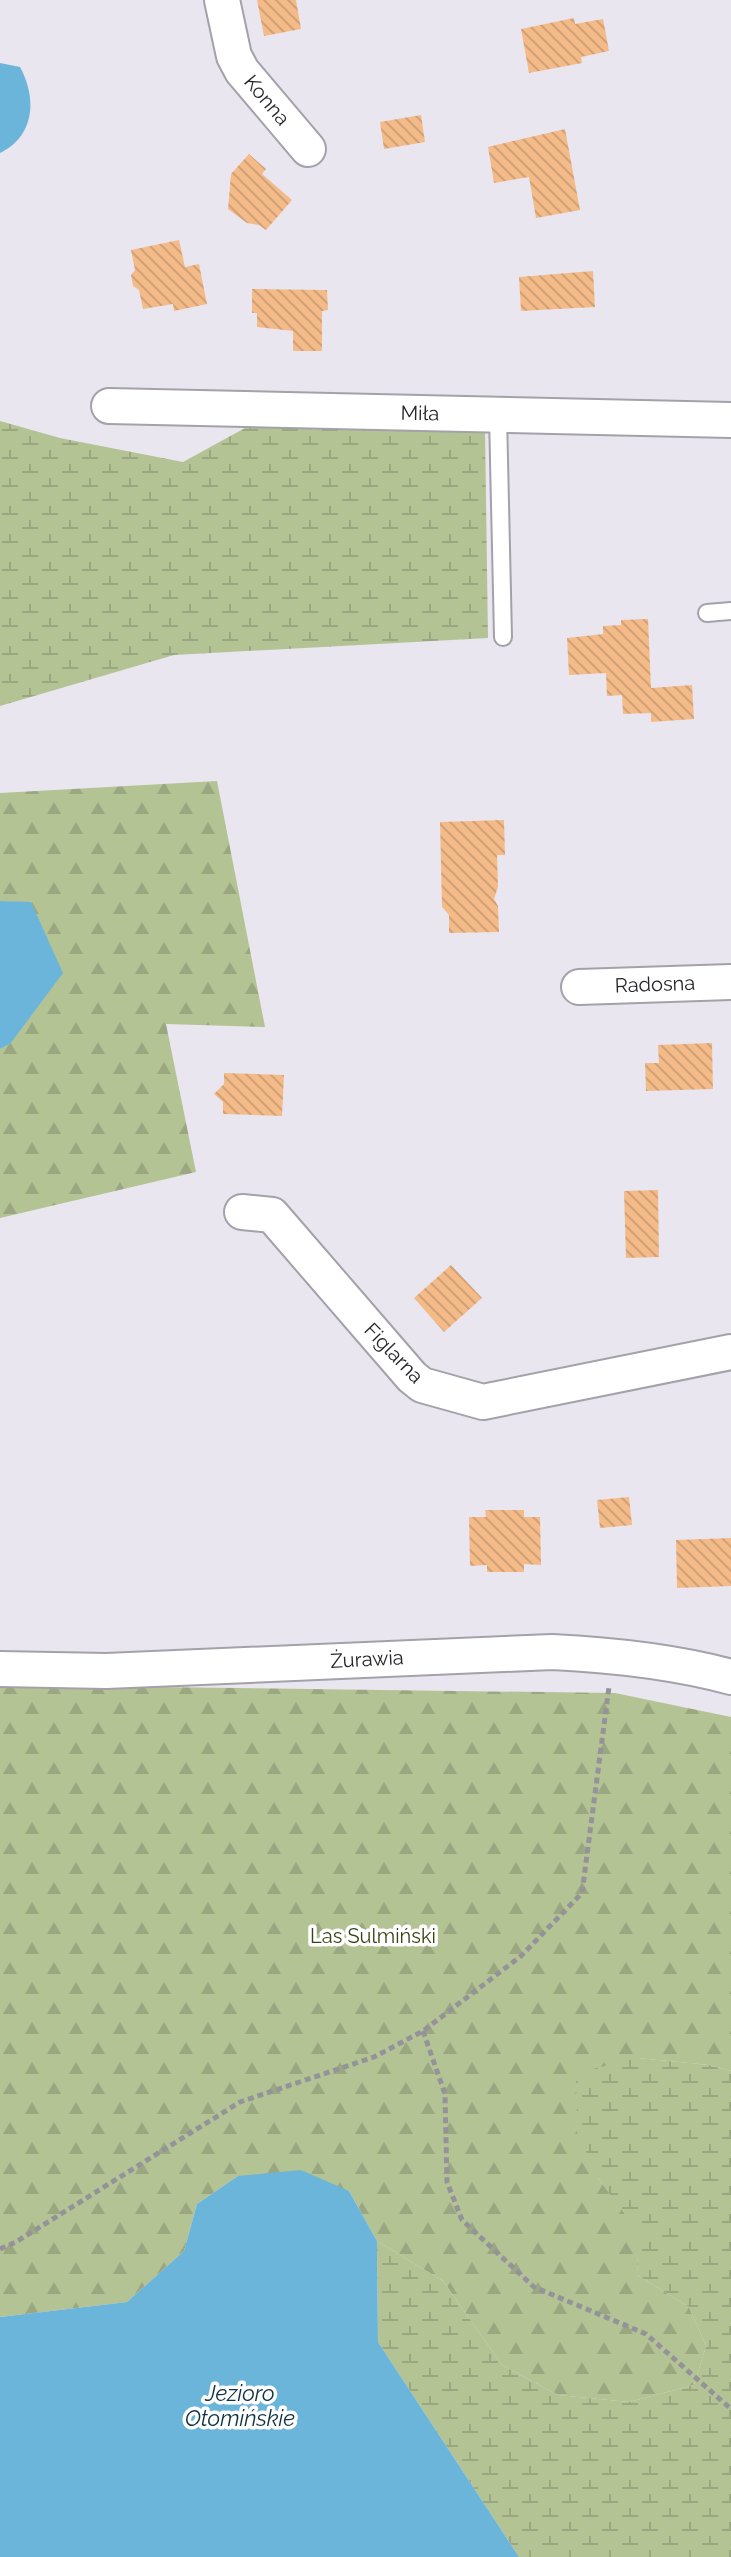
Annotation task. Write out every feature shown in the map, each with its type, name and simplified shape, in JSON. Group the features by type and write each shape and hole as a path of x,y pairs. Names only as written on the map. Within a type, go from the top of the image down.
{"street":[{"name":"Konna","path":"222,0 234,56 242,71 308,149"},
{"name":"Miła","path":"109,406 731,420"},
{"name":"Radosna","path":"579,987 731,982"},
{"name":"Figlarna","path":"242,1212 272,1215 422,1385 483,1402 731,1352"},
{"name":"Żurawia","path":"0,1669 106,1671 486,1653 613,1655 687,1665 731,1677"}],"lane":[{"path":"498,415 503,637"},
{"path":"707,613 731,611"}],"path":[{"path":"0,2249 42,2227 240,2102 374,2057 423,2031 521,1956 582,1893 613,1655"},
{"path":"423,2031 445,2094 447,2182 462,2220 534,2287 646,2334 731,2409"}],"green space":[{"path":"0,421 60,438 183,462 245,428 485,428 488,638 174,655 0,706"},
{"path":"217,781 265,1027 166,1024 196,1172 0,1218 0,1049 10,1044 31,903 0,901 0,793"},
{"name":"Las Sulmiński","path":"0,1685 615,1693 731,1717 731,2071 709,2065 638,2058 598,2178 639,2232 637,2275 689,2307 706,2346 694,2385 629,2402 558,2395 502,2365 443,2281 377,2241 349,2191 238,2176 197,2204 184,2251 127,2302 0,2317"},
{"path":"638,2058 709,2065 731,2071 731,2557 519,2557 378,2342 377,2241 443,2281 502,2365 558,2395 629,2402 694,2385 706,2346 689,2307 637,2275 638,2232 598,2178 577,2132 576,2073"}],"water":[{"path":"0,63 20,67 29,91 30,115 20,137 0,153"},
{"path":"0,901 31,902 63,973 10,1044 0,1049"},
{"name":"Jezioro Otomińskie","path":"301,2170 349,2191 377,2241 378,2342 519,2557 0,2557 0,2317 127,2302 184,2251 197,2204 238,2176"}],"building":[{"path":"257,0 296,0 301,29 264,36"},
{"path":"574,18 575,24 603,19 609,51 581,57 582,63 529,73 521,29"},
{"path":"421,115 425,142 384,149 380,122"},
{"path":"565,129 580,210 536,218 529,177 494,183 488,147"},
{"path":"249,154 266,169 262,174 292,200 266,230 247,223 228,209 231,174"},
{"path":"179,240 185,267 199,264 207,304 174,311 173,304 143,309 139,290 133,286 131,275 135,270 131,250"},
{"path":"593,271 595,307 521,311 519,277"},
{"path":"252,289 327,290 328,310 322,311 322,351 293,351 293,331 257,327 257,313 252,313"},
{"path":"648,619 651,688 692,685 694,719 651,722 651,713 623,714 622,695 607,696 606,673 569,675 567,638 603,634 603,626 621,625 621,620"},
{"path":"504,820 505,855 497,855 498,887 494,899 498,906 499,932 449,933 449,915 442,907 440,822"},
{"path":"712,1043 713,1089 646,1091 645,1063 659,1063 658,1045"},
{"path":"224,1073 284,1075 282,1116 223,1114 223,1102 214,1094 224,1084"},
{"path":"658,1190 659,1257 626,1258 624,1191"},
{"path":"451,1265 482,1298 444,1332 414,1298"},
{"path":"629,1497 632,1525 600,1528 597,1500"},
{"path":"485,1510 524,1510 524,1517 540,1517 541,1565 524,1564 524,1572 487,1572 487,1565 470,1566 469,1517 486,1517"},
{"path":"731,1538 731,1586 677,1588 676,1540"}]}
